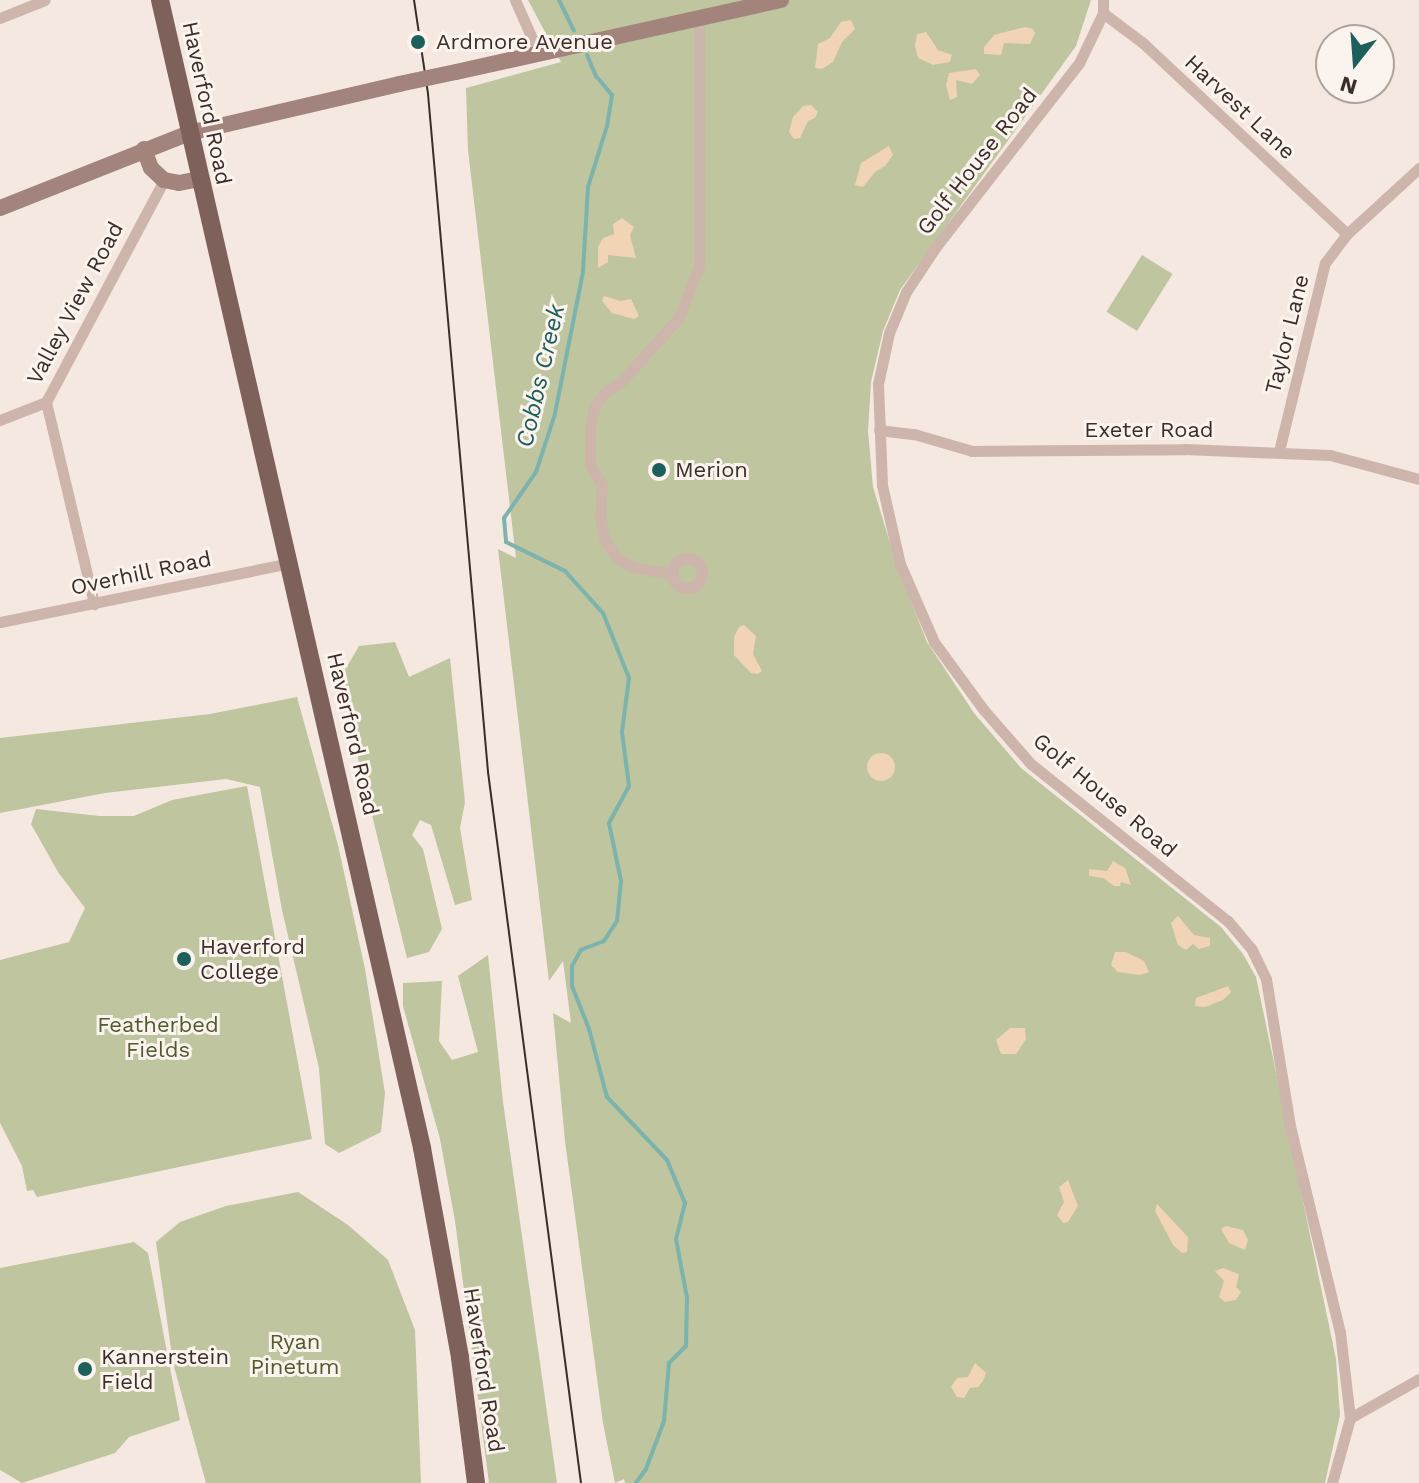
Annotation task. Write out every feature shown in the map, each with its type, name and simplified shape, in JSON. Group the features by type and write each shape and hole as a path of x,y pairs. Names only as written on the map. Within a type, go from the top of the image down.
{"main road":[{"name":"Haverford Road","path":"160,0 422,1148 460,1358 476,1483"}],"street":[{"path":"0,18 45,0"},
{"path":"515,0 539,54"},
{"path":"0,208 189,133 781,0"},
{"name":"Golf House Road","path":"1103,0 1103,13 1079,63 935,248 906,292 889,333 878,384 882,485 900,564 934,642 983,709 1031,764 1228,921 1251,948 1266,979 1290,1126 1340,1332 1350,1418 1332,1483"},
{"name":"Harvest Lane","path":"1103,13 1143,43 1347,234"},
{"path":"672,574 632,567 617,558 605,541 600,520 602,485 590,465 590,428 594,408 605,392 622,381 679,317 699,266 699,18"},
{"path":"144,149 151,168 164,180 179,183 199,179"},
{"name":"Taylor Lane","path":"1279,451 1325,263 1347,234 1419,168"},
{"name":"Valley View Road","path":"0,420 46,402 164,180"},
{"path":"46,402 94,604"},
{"name":"Exeter Road","path":"879,430 914,434 972,451 1279,451 1330,455 1419,479"},
{"name":"Overhill Road","path":"0,622 289,563"},
{"path":"1350,1418 1419,1379"}],"green space":[{"path":"528,0 1091,0 1076,46 900,290 883,331 871,382 868,431 873,487 897,566 927,642 974,713 1021,768 1221,927 1243,954 1256,977 1336,1359 1340,1415 1325,1483 625,1483 624,1479 615,1483 603,1423 565,1141 553,1013 571,1023 563,961 549,981 498,549 516,558 468,150 466,88 561,62"},
{"path":"1142,255 1173,274 1137,331 1106,312"},
{"path":"395,642 409,677 450,658 465,802 460,828 472,900 455,905 431,825 420,820 412,835 423,849 442,929 429,952 407,958 339,680 359,646"},
{"path":"297,697 338,845 365,969 385,1093 381,1132 339,1153 325,1144 319,1068 282,910 260,787 226,779 105,793 0,813 0,738 210,714"},
{"name":"Featherbed Fields","path":"247,786 312,1139 37,1197 33,1190 27,1191 22,1166 0,1123 0,960 69,942 85,908 58,872 31,824 36,809 99,816 134,816 172,800"},
{"path":"488,955 503,1102 557,1483 489,1483 455,1221 440,1139 403,1006 403,983 442,981 439,1041 452,1060 478,1052 458,976"},
{"name":"Ryan Pinetum","path":"298,1192 348,1225 388,1260 415,1330 421,1483 206,1483 173,1363 156,1242 180,1222 226,1206"},
{"name":"Kannerstein Field","path":"134,1242 148,1253 180,1420 129,1437 115,1453 22,1483 0,1470 0,1268"}],"sand":[{"path":"851,20 855,29 842,42 833,62 822,69 815,68 818,44 830,38 841,22"},
{"path":"1025,27 1033,29 1035,33 1030,44 1004,43 1001,55 984,54 984,47 994,35"},
{"path":"926,32 938,50 952,55 950,62 933,65 918,58 915,46 917,34"},
{"path":"976,69 980,75 972,84 956,80 957,97 950,100 946,85 949,73"},
{"path":"811,105 818,112 815,118 808,121 800,138 794,139 789,132 793,117 803,106"},
{"path":"889,146 893,155 885,166 875,172 863,187 855,185 861,163"},
{"path":"622,218 634,227 630,235 636,258 608,255 608,262 598,268 598,247 603,238 614,234 613,224"},
{"path":"604,296 620,301 631,299 639,316 634,319 612,313 602,301"},
{"path":"744,625 756,636 753,654 762,671 758,674 751,673 734,655 734,637 739,627"},
{"path":"881,753 891,757 895,767 891,777 881,781 871,777 867,767 871,757"},
{"path":"1113,861 1125,868 1131,885 1121,882 1120,886 1114,886 1103,878 1089,876 1089,869 1107,871"},
{"path":"1178,916 1194,935 1210,938 1210,946 1199,949 1193,944 1186,950 1178,945 1171,923"},
{"path":"1115,952 1126,952 1144,961 1149,972 1140,975 1118,972 1111,965"},
{"path":"1228,986 1231,992 1223,1000 1205,1007 1195,1006 1196,998"},
{"path":"1010,1028 1025,1028 1026,1039 1016,1054 1001,1054 996,1040"},
{"path":"1068,1180 1078,1206 1068,1222 1063,1223 1057,1215 1064,1202 1059,1187"},
{"path":"1157,1204 1188,1237 1187,1252 1182,1253 1173,1245 1155,1211"},
{"path":"1226,1226 1243,1230 1248,1240 1245,1250 1229,1243 1221,1229"},
{"path":"1223,1268 1239,1274 1236,1287 1241,1292 1236,1300 1225,1302 1219,1297 1224,1281 1215,1271"},
{"path":"975,1363 986,1373 983,1381 978,1387 970,1388 964,1398 957,1397 951,1387 957,1378 968,1377"}],"waterway":[{"name":"Cobbs Creek","path":"559,0 574,31"},
{"name":"Cobbs Creek","path":"587,55 596,76 612,95 607,126 588,187 583,272 555,414 536,472 504,518 506,542 565,571 603,613 629,678 622,732 629,786 609,823 621,881 617,921 604,941 581,950 572,966 572,986 589,1029 607,1097 667,1160 685,1203 676,1239 687,1298 686,1346 669,1363 664,1421 646,1469 636,1483"}],"tram line":[{"path":"414,0 428,94 488,772 581,1483"}],"place":[{"name":"Ardmore Avenue","path":"418,42"},
{"name":"Merion","path":"659,470"},
{"name":"Haverford College","path":"184,959"},
{"name":"Kannerstein Field","path":"85,1369"}]}
